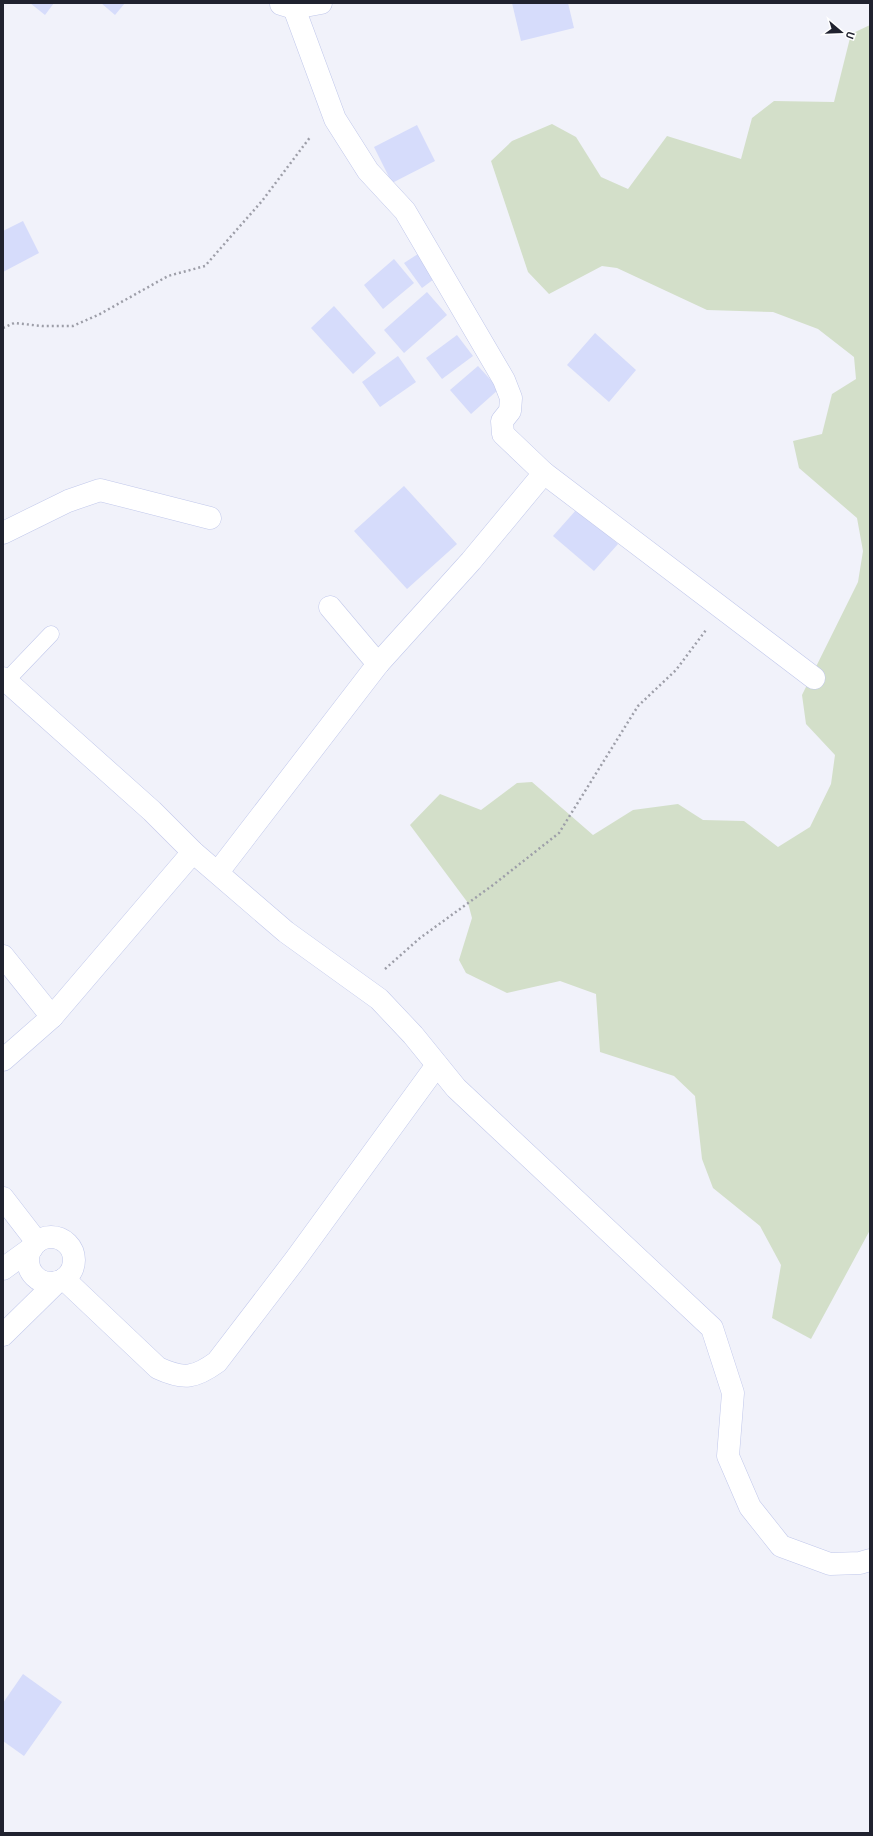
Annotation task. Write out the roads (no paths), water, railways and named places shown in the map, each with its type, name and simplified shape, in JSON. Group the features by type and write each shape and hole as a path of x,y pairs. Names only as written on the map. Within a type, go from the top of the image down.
{"street":[{"path":"321,3 287,5 335,119 368,171 405,210 504,380 511,398 510,411 502,421 503,434 544,472 814,678"},
{"path":"218,872 378,664 471,561 544,472"},
{"path":"3,533 68,501 100,490 210,518"},
{"path":"330,606 378,664"},
{"path":"5,679 152,810 193,852 286,932 379,999 438,1065 456,1088 712,1328 733,1393 728,1456 750,1507 781,1546 830,1564 860,1563 870,1560"},
{"path":"3,1060 52,1016 193,852"},
{"path":"3,956 52,1016"},
{"path":"60,1280 158,1368 172,1375 187,1376 201,1374 217,1362 300,1253 438,1065"},
{"path":"3,1198 34,1245 29,1263 35,1276 49,1283 60,1280"},
{"path":"3,1269 34,1245 50,1237 64,1241 70,1246 74,1260 70,1274 60,1280 3,1335"}],"lane":[{"path":"5,679 51,634"}]}
